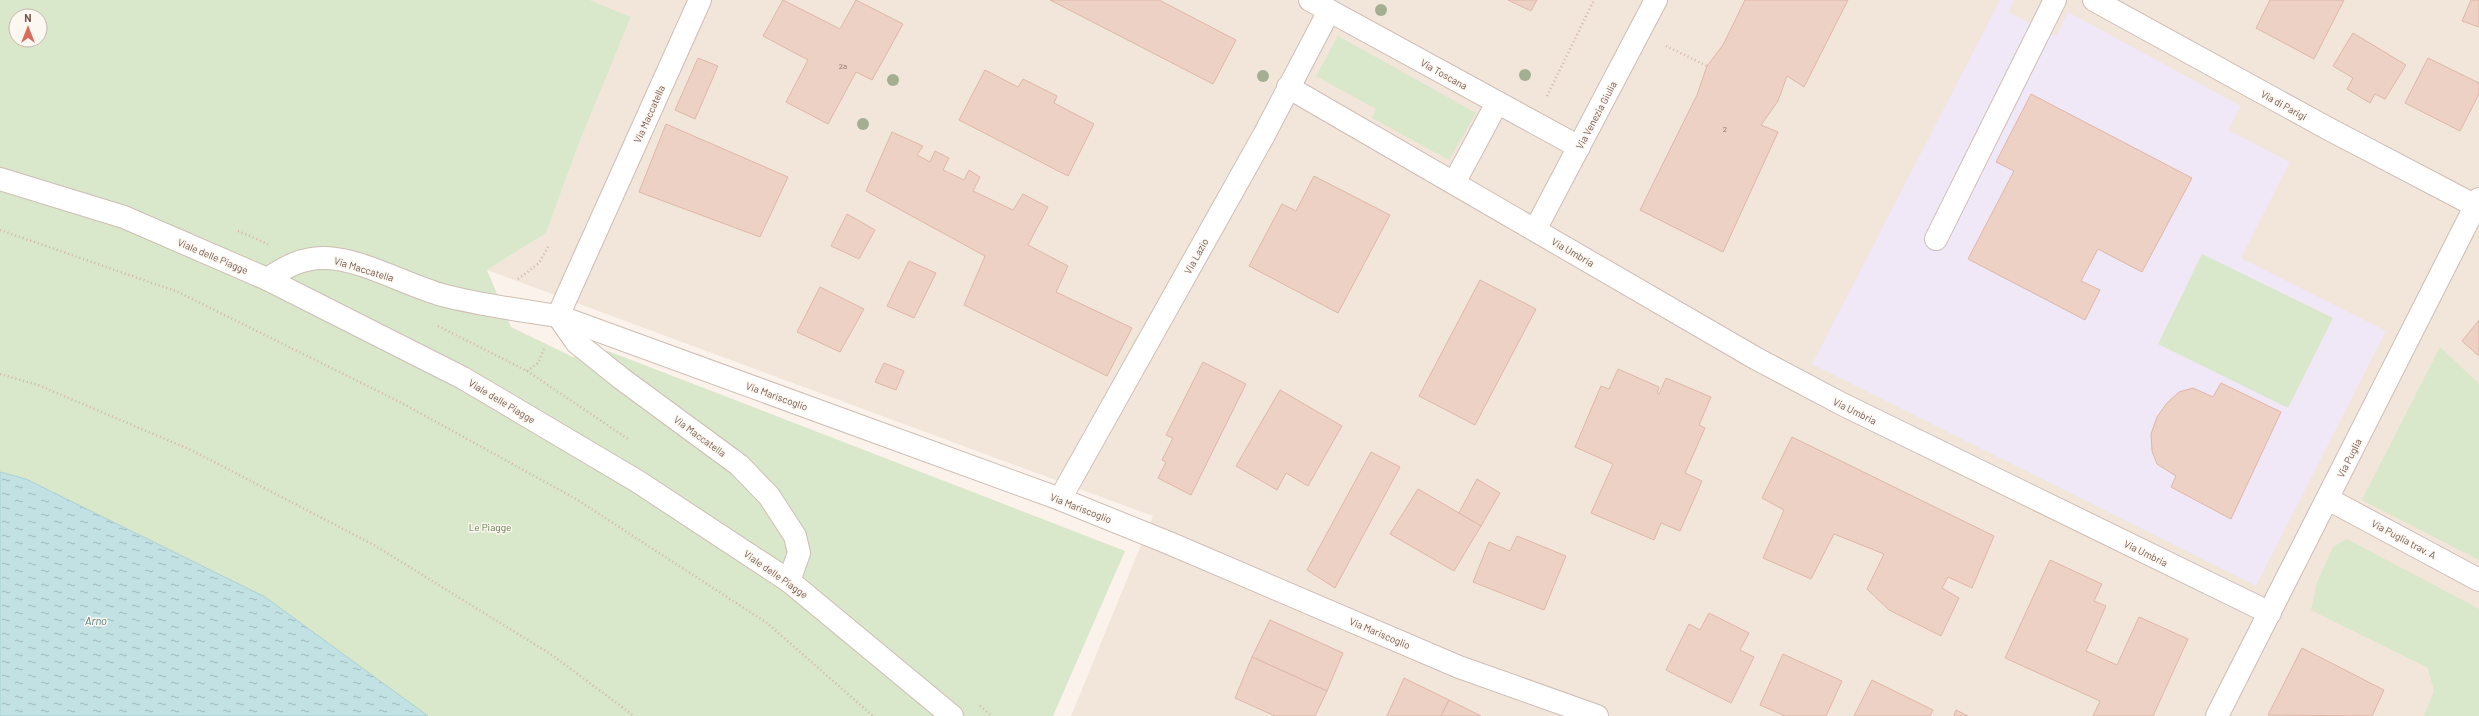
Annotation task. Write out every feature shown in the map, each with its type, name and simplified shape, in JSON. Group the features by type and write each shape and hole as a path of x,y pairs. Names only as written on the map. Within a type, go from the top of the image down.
{"street":[{"name":"Via Maccatella","path":"558,316 700,0"},
{"name":"Via Toscana","path":"1310,0 1579,147"},
{"name":"Via Venezia Giulia","path":"1536,230 1656,0"},
{"path":"1936,239 2055,0"},
{"name":"Via di Parigi","path":"2094,0 2322,125 2477,202"},
{"name":"Via Lazio","path":"1060,499 1329,11"},
{"name":"Via Umbria","path":"1288,87 1757,359 1842,404 2270,613"},
{"path":"1454,183 1497,103"},
{"name":"Viale delle Piagge","path":"0,179 124,217 267,279 463,378 637,481 789,581 952,716"},
{"name":"Via Puglia","path":"2217,716 2477,202"},
{"name":"Via Maccatella","path":"267,279 288,265 306,259 327,258 349,262 441,294 558,316 577,343 622,379 739,465 769,496 795,536 800,552 789,581"},
{"name":"Via Mariscoglio","path":"558,316 1060,499 1169,543 1459,667 1597,716"},
{"name":"Via Puglia trav. A","path":"2328,499 2479,580"}],"path":[{"path":"1534,123 1594,0"},
{"path":"1639,32 1707,66"},
{"path":"0,230 178,292 400,402 562,492 767,623 873,716"},
{"path":"511,283 525,276 539,263 550,245"},
{"path":"526,371 538,363 544,351"},
{"path":"0,374 38,385 191,450 374,545 552,655 634,716"}],"shaded area":[{"path":"590,0 2479,0 2479,716 1071,716 1153,516 487,270 546,233 581,138 631,17"},
{"path":"2000,0 2014,0 2008,12 2056,36 2068,12 2241,106 2228,130 2290,162 2241,258 2386,331 2256,586 1812,364"}],"green space":[{"name":"Le Piagge","path":"0,0 590,0 631,17 581,138 546,233 487,270 511,327 573,357 608,351 1125,551 1053,716 428,716 265,597 26,479 0,472"},
{"path":"1338,36 1476,113 1449,160 1372,118 1376,109 1316,76"},
{"path":"2202,254 2333,318 2288,408 2158,344"},
{"path":"2440,347 2479,384 2479,560 2362,500"},
{"path":"2347,539 2479,609 2479,716 2424,716 2434,691 2428,668 2311,610 2317,583 2333,547"}],"water":[{"name":"Arno","path":"0,472 26,479 265,597 428,716 0,716"}],"building":[{"path":"783,0 840,29 856,0 903,24 872,80 856,72 828,124 786,102 808,60 763,36"},
{"path":"1050,0 1159,0 1236,40 1213,84"},
{"path":"1508,0 1537,0 1531,11"},
{"path":"1745,0 1848,0 1804,87 1787,76 1778,101 1761,125 1778,132 1723,252 1640,210 1697,95 1707,66 1723,45"},
{"path":"2270,0 2344,0 2314,59 2256,28"},
{"path":"2471,0 2479,0 2479,27 2462,21"},
{"path":"2353,33 2406,65 2385,99 2375,94 2370,103 2347,89 2353,78 2333,66"},
{"path":"698,58 718,66 695,119 675,110"},
{"path":"2428,58 2479,83 2479,94 2460,131 2405,103"},
{"path":"985,70 1018,87 1023,79 1057,96 1054,103 1094,124 1068,176 959,120"},
{"path":"2031,94 2192,178 2142,272 2098,249 2081,281 2100,290 2085,320 1968,259 2014,171 1996,162"},
{"path":"666,124 788,177 760,237 639,192"},
{"path":"892,132 923,146 917,155 930,162 935,151 949,158 943,170 964,180 969,170 980,177 973,191 1013,210 1023,194 1048,207 1028,245 1068,266 1056,292 1132,328 1107,376 964,305 985,256 866,191"},
{"path":"1314,176 1390,215 1338,313 1249,266 1282,204 1296,211"},
{"path":"847,214 875,230 859,259 831,246"},
{"path":"909,261 936,273 914,318 887,306"},
{"path":"1480,280 1536,309 1475,425 1419,396"},
{"path":"820,287 864,309 840,352 797,332"},
{"path":"2479,320 2479,356 2462,341"},
{"path":"1203,362 1246,384 1191,495 1158,478 1166,462 1162,460 1173,438 1166,435"},
{"path":"884,363 904,371 896,390 875,382"},
{"path":"1618,369 1659,387 1657,393 1659,394 1666,378 1711,397 1699,425 1705,428 1685,473 1702,481 1680,531 1661,523 1654,540 1591,513 1613,464 1575,447 1601,386 1609,389"},
{"path":"2221,383 2281,412 2231,519 2171,487 2176,476 2157,464 2152,451 2151,434 2157,417 2167,403 2179,392 2193,388 2213,397"},
{"path":"1280,390 1342,426 1308,486 1286,473 1277,490 1236,466"},
{"path":"1792,437 1994,536 1972,588 1948,577 1942,588 1959,598 1941,636 1889,610 1867,589 1884,554 1834,534 1811,579 1763,558 1784,510 1762,498"},
{"path":"1371,452 1400,467 1335,588 1307,570"},
{"path":"1477,479 1500,493 1481,526 1459,513"},
{"path":"1418,489 1481,526 1454,571 1390,534"},
{"path":"1517,536 1566,556 1544,610 1473,582 1489,542 1510,551"},
{"path":"2050,560 2102,584 2094,601 2106,606 2086,651 2117,665 2139,617 2188,639 2153,716 2093,716 2100,701 2005,658"},
{"path":"1709,613 1749,633 1740,650 1754,657 1731,703 1666,670 1689,624 1700,630"},
{"path":"1270,620 1343,653 1327,691 1252,657"},
{"path":"2302,648 2384,690 2372,716 2268,715"},
{"path":"1783,654 1842,681 1826,716 1785,716 1760,705"},
{"path":"1252,657 1327,691 1315,716 1275,716 1235,698"},
{"path":"1404,678 1449,700 1441,716 1387,716"},
{"path":"1872,680 1933,710 1930,716 1854,716"},
{"path":"1449,700 1481,716 1441,716"},
{"path":"1956,710 1968,716 1954,716"}]}
